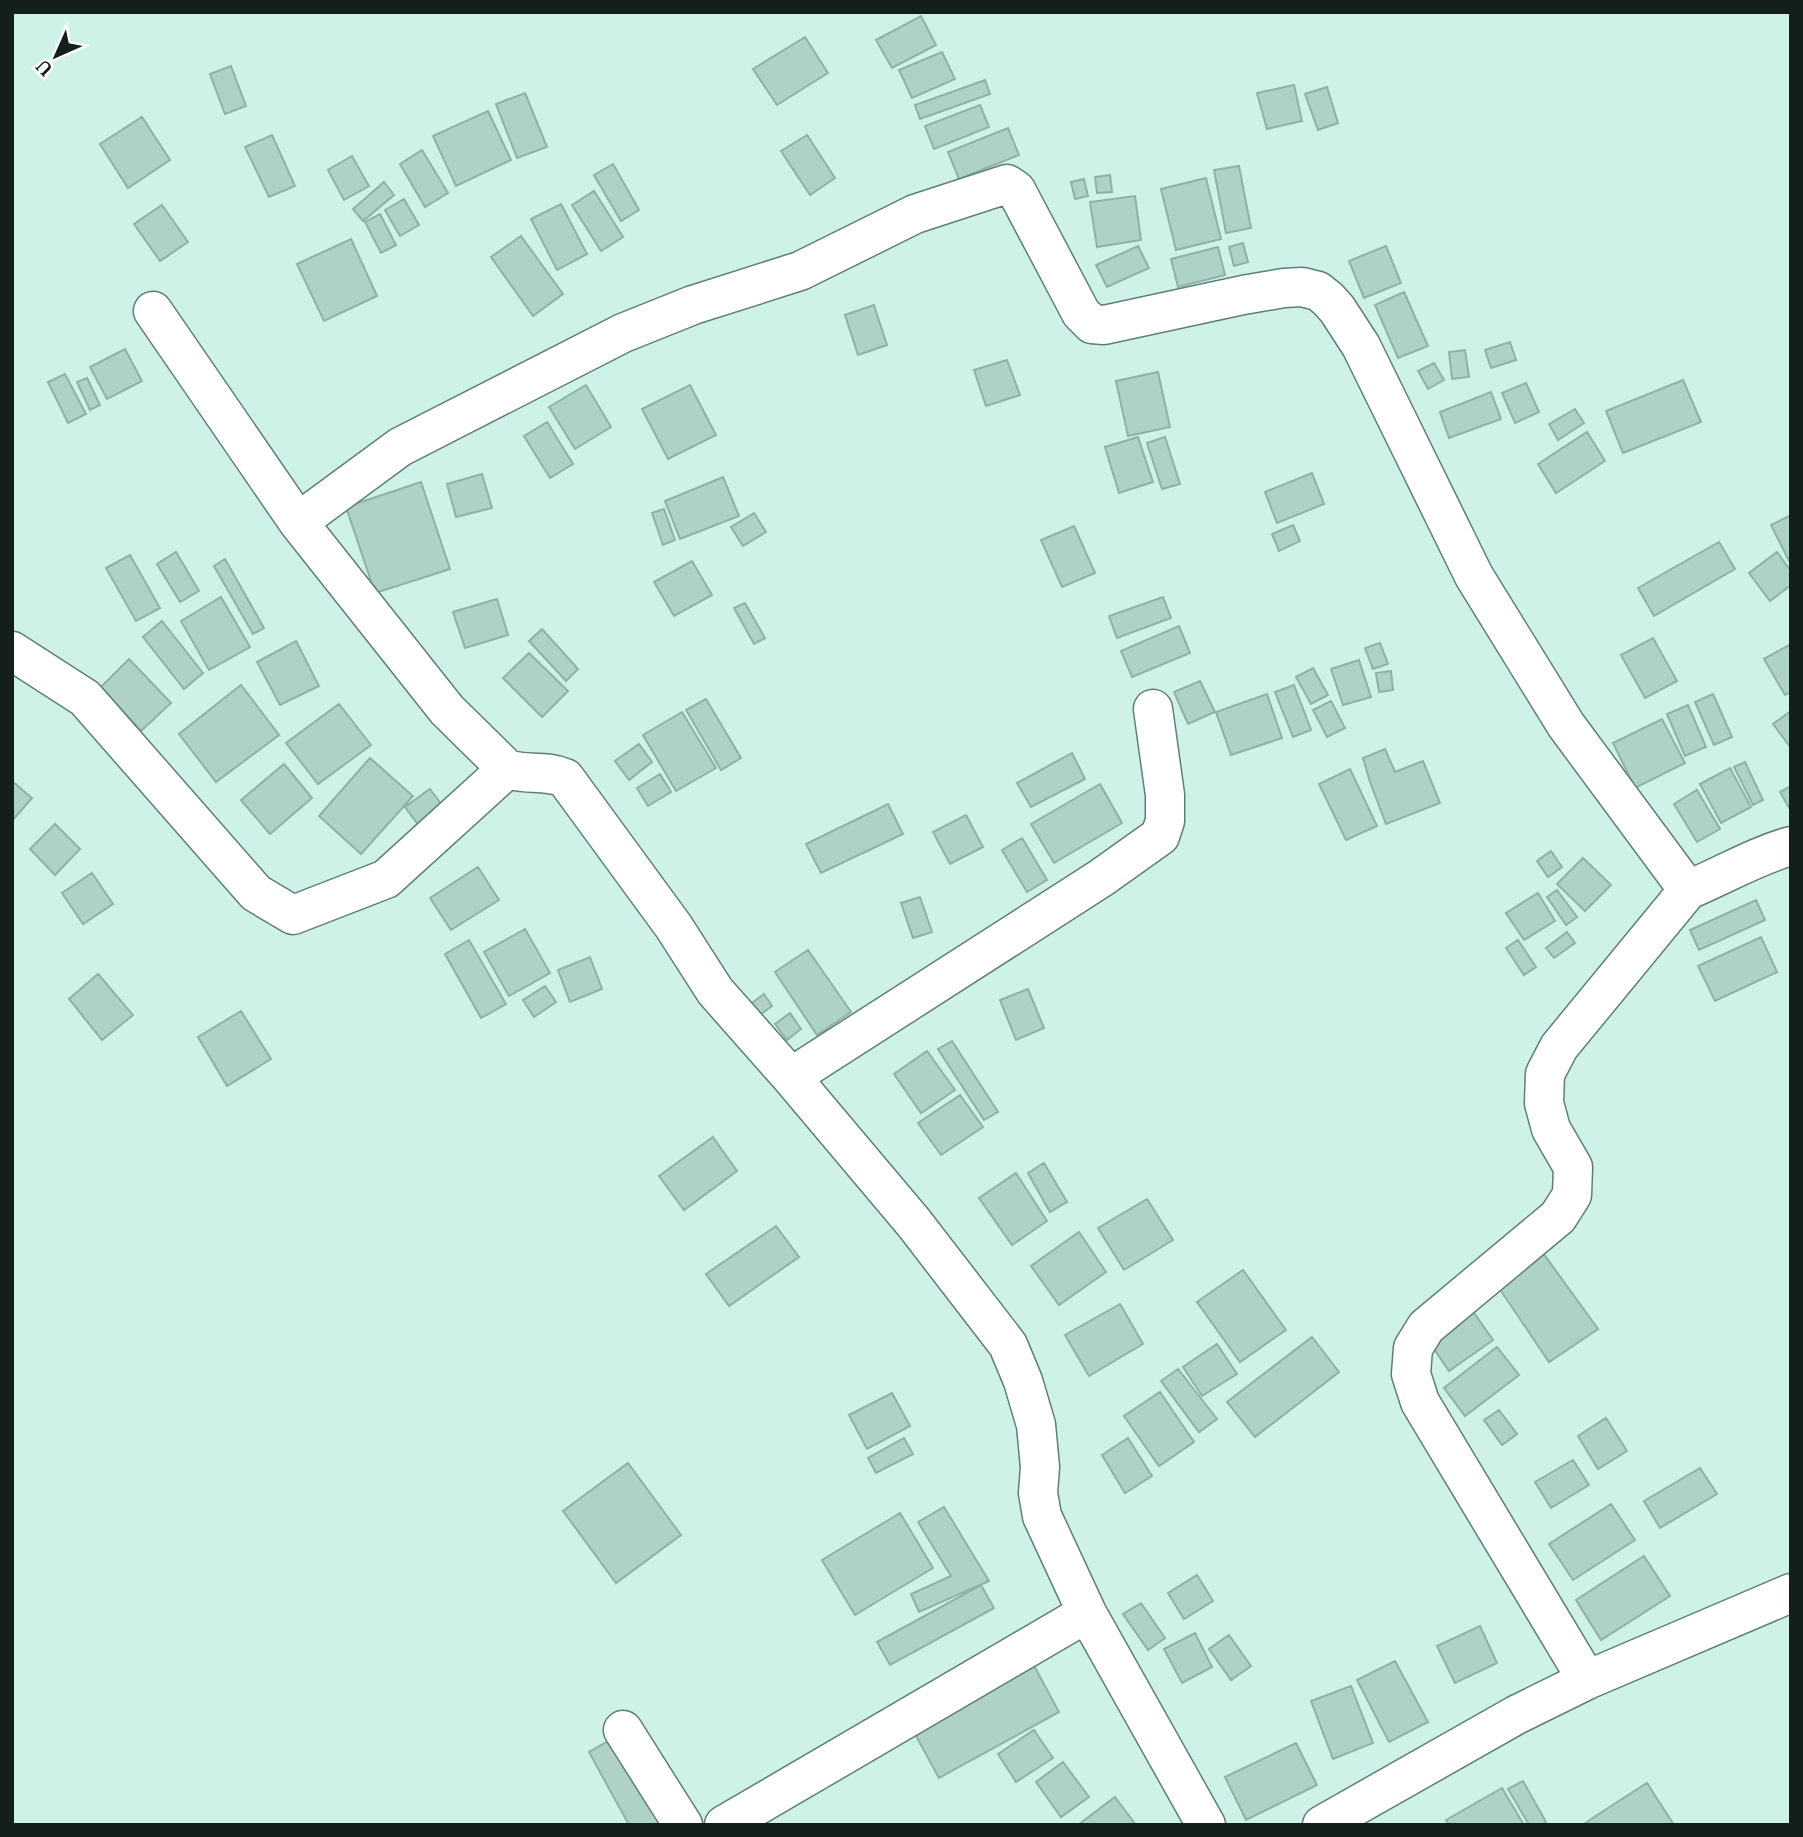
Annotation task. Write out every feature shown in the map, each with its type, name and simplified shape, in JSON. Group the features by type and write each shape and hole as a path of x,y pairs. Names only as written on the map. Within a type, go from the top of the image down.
{"street":[{"path":"298,522 400,447 623,333 692,305 800,271 915,214 1007,184 1016,190 1081,313 1092,324 1104,325 1284,288 1302,287 1318,291 1338,309 1361,346 1474,576 1566,725 1688,890"},
{"path":"153,311 298,522 446,710 507,769 519,773 544,772 565,778 674,927 715,991 914,1223 1008,1345 1023,1381 1035,1425 1040,1467 1038,1493 1042,1516 1087,1613 1206,1825"},
{"path":"12,650 85,698 256,893 293,915 386,879 507,769"},
{"path":"791,1077 1160,836 1165,821 1165,795 1153,709"},
{"path":"1587,1680 1420,1402 1411,1374 1413,1348 1426,1327 1558,1217 1572,1195 1573,1167 1551,1129 1544,1103 1545,1074 1559,1047 1688,890 1776,850 1791,846"},
{"path":"1322,1825 1516,1715 1587,1680 1791,1593"},
{"path":"724,1825 1087,1613"},
{"path":"623,1730 683,1825"}],"building":[{"path":"921,16 936,45 892,68 876,40"},
{"path":"805,37 828,73 777,105 753,69"},
{"path":"942,52 955,79 912,98 899,70"},
{"path":"231,66 246,106 225,114 210,74"},
{"path":"985,80 990,94 920,119 915,105"},
{"path":"1294,85 1302,121 1267,129 1257,93"},
{"path":"1327,87 1338,123 1318,130 1305,94"},
{"path":"525,93 547,147 517,158 496,104"},
{"path":"980,105 989,127 934,149 925,126"},
{"path":"488,111 511,160 456,186 433,136"},
{"path":"142,117 170,160 128,188 100,144"},
{"path":"1008,128 1019,155 959,179 948,152"},
{"path":"272,135 295,186 269,197 245,147"},
{"path":"807,135 835,178 810,195 781,151"},
{"path":"422,150 448,193 425,207 400,164"},
{"path":"352,156 369,186 344,200 328,170"},
{"path":"613,164 639,210 621,221 594,175"},
{"path":"1239,166 1251,228 1226,233 1214,170"},
{"path":"1110,175 1112,192 1097,193 1095,177"},
{"path":"1206,178 1221,239 1176,250 1161,189"},
{"path":"1084,179 1088,196 1075,199 1071,182"},
{"path":"384,182 394,195 363,221 353,209"},
{"path":"594,191 623,237 601,251 572,205"},
{"path":"1135,196 1141,240 1097,247 1090,202"},
{"path":"404,199 419,225 400,236 385,210"},
{"path":"561,204 587,254 557,270 531,219"},
{"path":"162,205 188,242 160,261 134,224"},
{"path":"380,214 396,245 381,253 365,222"},
{"path":"521,236 563,294 533,316 491,257"},
{"path":"351,239 377,296 324,321 297,264"},
{"path":"1243,243 1248,262 1234,266 1229,247"},
{"path":"1138,246 1149,268 1107,287 1096,265"},
{"path":"1386,246 1401,283 1364,298 1349,261"},
{"path":"1218,247 1225,275 1178,287 1171,259"},
{"path":"1404,292 1428,346 1398,358 1375,305"},
{"path":"874,305 887,345 858,355 845,315"},
{"path":"1510,342 1516,360 1491,368 1485,350"},
{"path":"125,349 142,381 107,399 90,367"},
{"path":"1465,350 1469,377 1452,379 1449,352"},
{"path":"1007,360 1020,395 986,406 974,370"},
{"path":"1434,363 1444,380 1428,389 1418,371"},
{"path":"1158,372 1170,427 1128,436 1116,381"},
{"path":"65,374 86,414 68,423 48,382"},
{"path":"87,378 100,405 90,410 77,382"},
{"path":"1683,380 1701,422 1623,453 1606,411"},
{"path":"1526,383 1539,412 1515,423 1502,393"},
{"path":"586,385 611,427 575,449 549,407"},
{"path":"690,385 716,435 668,459 642,409"},
{"path":"1491,392 1501,419 1449,438 1440,412"},
{"path":"1575,409 1584,423 1558,440 1549,424"},
{"path":"547,422 573,464 550,478 524,436"},
{"path":"1587,432 1605,461 1556,493 1538,464"},
{"path":"1138,437 1153,482 1119,493 1105,447"},
{"path":"1165,437 1180,484 1162,489 1147,443"},
{"path":"1312,473 1324,504 1277,523 1265,492"},
{"path":"482,474 492,508 456,517 447,484"},
{"path":"723,477 739,516 680,539 665,501"},
{"path":"421,482 450,569 375,593 346,507"},
{"path":"664,509 675,540 663,545 652,513"},
{"path":"754,513 766,532 743,546 731,527"},
{"path":"1791,515 1791,560 1789,561 1771,525"},
{"path":"1293,525 1300,541 1279,551 1272,534"},
{"path":"1074,526 1095,573 1062,587 1041,540"},
{"path":"1719,542 1735,569 1654,616 1638,588"},
{"path":"176,552 199,591 180,602 157,564"},
{"path":"1777,552 1791,571 1791,585 1770,601 1749,573"},
{"path":"130,555 160,608 136,621 106,568"},
{"path":"225,559 264,628 253,634 214,566"},
{"path":"692,561 712,595 674,616 654,582"},
{"path":"221,597 250,647 209,670 181,621"},
{"path":"1163,597 1171,618 1117,638 1109,616"},
{"path":"497,599 508,635 465,648 453,612"},
{"path":"745,603 765,638 754,644 734,608"},
{"path":"162,621 203,673 184,689 143,637"},
{"path":"1179,626 1190,653 1132,677 1121,651"},
{"path":"542,629 578,669 566,681 529,641"},
{"path":"1653,638 1677,681 1645,698 1621,655"},
{"path":"296,641 319,686 280,705 257,662"},
{"path":"1380,643 1388,664 1373,669 1365,648"},
{"path":"1791,644 1791,692 1785,695 1764,659"},
{"path":"529,653 568,691 542,717 503,678"},
{"path":"129,659 171,703 141,731 101,687"},
{"path":"1359,660 1371,697 1343,705 1331,669"},
{"path":"1313,668 1328,695 1311,704 1296,677"},
{"path":"1391,671 1393,690 1379,692 1376,673"},
{"path":"1200,681 1215,712 1188,724 1174,692"},
{"path":"241,685 279,735 216,782 179,734"},
{"path":"1294,685 1311,730 1293,737 1275,692"},
{"path":"1267,694 1282,738 1231,755 1216,712"},
{"path":"1713,694 1732,737 1714,745 1695,702"},
{"path":"706,699 741,758 721,770 686,710"},
{"path":"1331,701 1345,728 1327,737 1313,710"},
{"path":"339,704 371,745 318,784 286,743"},
{"path":"1688,705 1706,747 1685,756 1667,714"},
{"path":"1791,711 1791,748 1773,724"},
{"path":"682,712 716,768 676,791 643,735"},
{"path":"1662,719 1685,763 1635,788 1613,743"},
{"path":"639,744 652,762 629,780 615,761"},
{"path":"1385,749 1395,772 1423,761 1440,803 1386,824 1363,758"},
{"path":"1072,753 1085,779 1031,807 1017,783"},
{"path":"370,758 413,796 361,854 319,816"},
{"path":"1745,762 1763,800 1753,805 1734,767"},
{"path":"284,764 312,798 270,834 241,800"},
{"path":"1730,768 1751,807 1721,823 1700,784"},
{"path":"1350,769 1377,826 1346,840 1319,784"},
{"path":"660,774 671,792 648,806 637,788"},
{"path":"12,781 32,798 12,821"},
{"path":"1100,784 1122,823 1054,863 1031,824"},
{"path":"1791,786 1791,811 1780,792"},
{"path":"430,789 445,809 420,827 405,807"},
{"path":"1697,790 1720,829 1697,842 1674,804"},
{"path":"888,804 903,834 821,873 806,844"},
{"path":"966,815 983,847 950,864 933,832"},
{"path":"55,824 80,849 55,875 30,849"},
{"path":"1022,838 1047,880 1027,892 1002,850"},
{"path":"1551,851 1562,867 1548,877 1537,861"},
{"path":"1583,858 1611,885 1585,911 1557,884"},
{"path":"478,867 499,900 451,930 430,898"},
{"path":"92,873 113,904 83,924 62,893"},
{"path":"1557,890 1577,917 1566,925 1547,897"},
{"path":"1538,893 1555,921 1524,940 1506,913"},
{"path":"920,897 932,932 913,938 901,903"},
{"path":"1756,900 1765,920 1699,950 1690,930"},
{"path":"525,929 550,973 509,996 484,952"},
{"path":"1567,932 1575,943 1554,958 1546,948"},
{"path":"1761,937 1777,972 1715,1001 1698,966"},
{"path":"469,940 506,1004 481,1018 445,954"},
{"path":"1518,940 1536,967 1524,975 1506,948"},
{"path":"808,950 851,1012 817,1035 775,972"},
{"path":"590,957 602,989 570,1002 558,970"},
{"path":"98,974 133,1015 102,1040 69,999"},
{"path":"545,986 556,1002 534,1017 523,1000"},
{"path":"1028,989 1044,1028 1016,1040 1000,1000"},
{"path":"764,994 772,1006 760,1015 752,1003"},
{"path":"241,1011 271,1059 227,1086 198,1037"},
{"path":"790,1013 801,1029 787,1040 775,1024"},
{"path":"952,1041 998,1112 984,1120 938,1049"},
{"path":"927,1051 955,1090 921,1113 894,1074"},
{"path":"960,1095 983,1127 941,1155 918,1123"},
{"path":"713,1137 737,1171 684,1210 659,1176"},
{"path":"1044,1163 1067,1202 1050,1212 1028,1173"},
{"path":"1016,1173 1047,1221 1012,1245 979,1198"},
{"path":"1147,1199 1173,1240 1124,1270 1098,1228"},
{"path":"776,1226 799,1257 729,1306 706,1274"},
{"path":"1079,1232 1106,1272 1059,1305 1031,1266"},
{"path":"1543,1253 1598,1329 1549,1362 1499,1288"},
{"path":"1243,1270 1286,1330 1240,1362 1197,1302"},
{"path":"1120,1304 1143,1344 1089,1376 1065,1335"},
{"path":"1472,1310 1493,1340 1449,1371 1428,1340"},
{"path":"1312,1337 1339,1372 1255,1437 1227,1402"},
{"path":"1217,1344 1237,1374 1202,1396 1183,1367"},
{"path":"1497,1347 1519,1375 1465,1416 1444,1388"},
{"path":"1178,1369 1217,1419 1199,1432 1161,1381"},
{"path":"1160,1392 1194,1442 1159,1466 1124,1416"},
{"path":"892,1393 910,1426 867,1449 849,1415"},
{"path":"1499,1410 1517,1434 1502,1445 1484,1420"},
{"path":"1606,1418 1627,1451 1598,1469 1578,1436"},
{"path":"904,1438 913,1454 876,1473 868,1458"},
{"path":"1128,1438 1152,1476 1125,1493 1102,1455"},
{"path":"1573,1460 1589,1485 1551,1508 1535,1482"},
{"path":"628,1463 681,1535 616,1583 563,1511"},
{"path":"1700,1468 1717,1494 1660,1528 1644,1501"},
{"path":"1611,1504 1635,1540 1573,1580 1549,1544"},
{"path":"944,1507 989,1581 919,1612 911,1594 951,1576 918,1522"},
{"path":"900,1513 933,1568 855,1615 822,1560"},
{"path":"1644,1556 1670,1596 1601,1640 1576,1600"},
{"path":"1197,1575 1213,1601 1184,1619 1168,1593"},
{"path":"981,1585 994,1608 890,1665 877,1642"},
{"path":"1141,1603 1165,1638 1148,1650 1123,1614"},
{"path":"1480,1626 1497,1663 1455,1683 1437,1646"},
{"path":"1195,1633 1212,1667 1182,1683 1164,1649"},
{"path":"1229,1635 1251,1666 1231,1680 1209,1649"},
{"path":"1031,1660 1059,1712 939,1778 910,1725"},
{"path":"1395,1661 1428,1722 1389,1742 1357,1680"},
{"path":"1351,1686 1373,1743 1333,1759 1311,1701"},
{"path":"1034,1730 1053,1758 1016,1782 998,1754"},
{"path":"621,1734 672,1825 629,1825 589,1752"},
{"path":"1296,1743 1317,1785 1246,1820 1225,1777"},
{"path":"1063,1762 1089,1797 1061,1817 1036,1782"},
{"path":"1523,1781 1546,1822 1542,1825 1529,1825 1508,1789"},
{"path":"1647,1783 1674,1825 1583,1825 1591,1819"},
{"path":"1502,1788 1524,1825 1449,1825 1446,1820"},
{"path":"1115,1797 1136,1825 1078,1825"}]}
